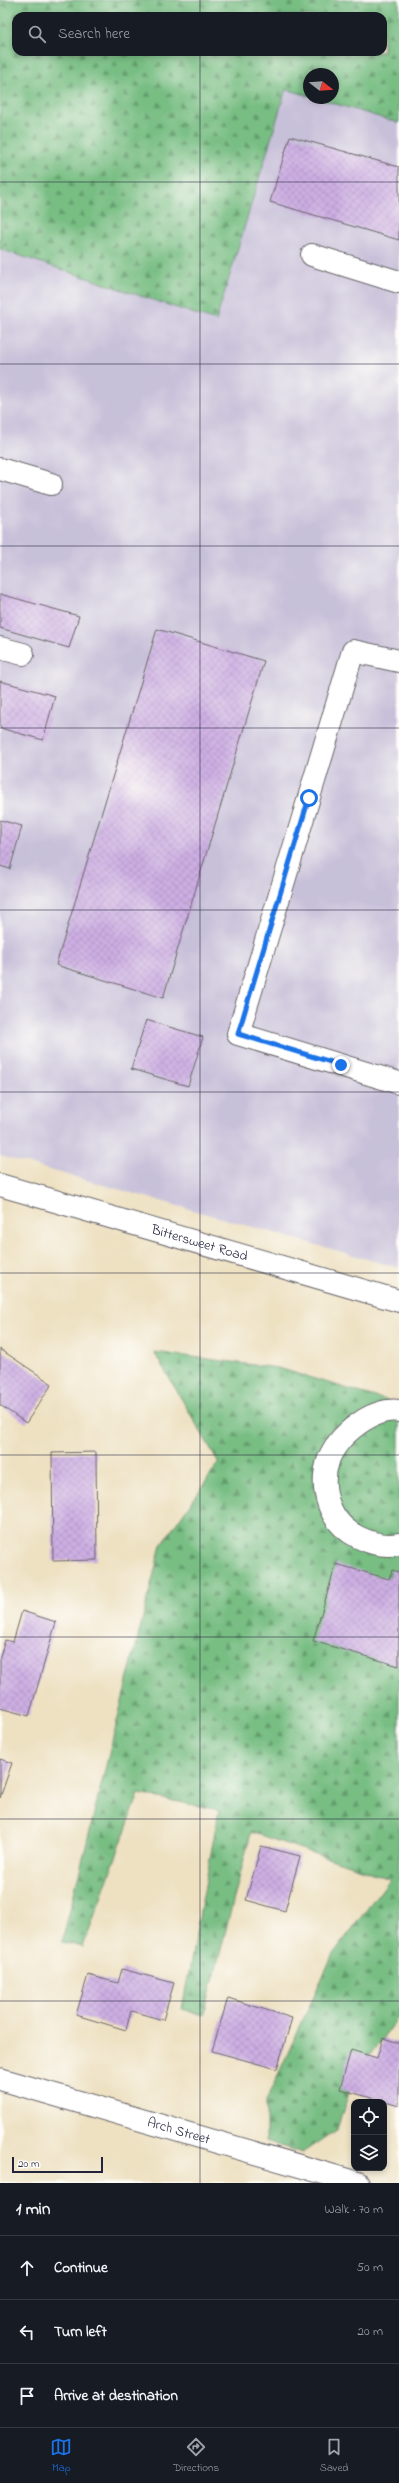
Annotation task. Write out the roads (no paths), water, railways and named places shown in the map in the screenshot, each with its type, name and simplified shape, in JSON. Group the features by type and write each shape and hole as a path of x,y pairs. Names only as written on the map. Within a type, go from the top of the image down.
{"street":[{"path":"312,255 399,282"},
{"path":"0,469 51,484"},
{"path":"0,648 23,654"},
{"path":"399,661 353,651 238,1034 399,1083"},
{"name":"Bittersweet Road","path":"0,1185 399,1301"},
{"path":"399,1411 392,1410 370,1416 352,1428 339,1442 329,1458 326,1479 327,1503 335,1518 351,1534 371,1543 399,1544"},
{"name":"Arch Street","path":"0,2079 320,2177 358,2183"}]}
